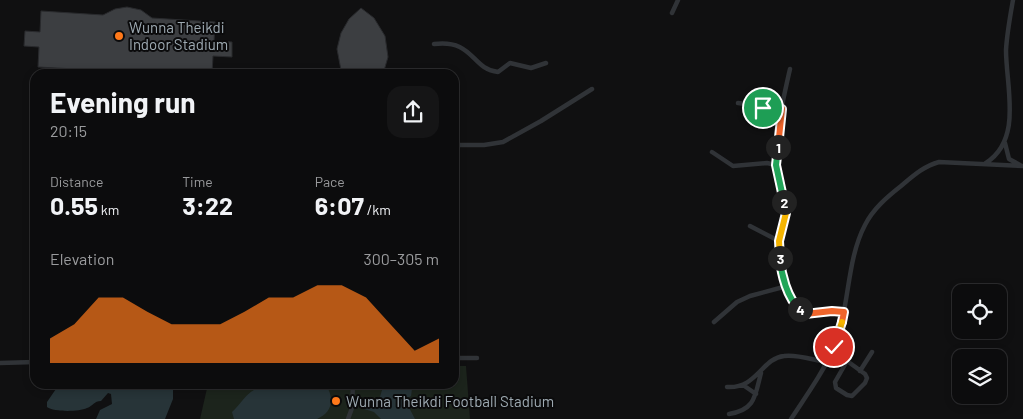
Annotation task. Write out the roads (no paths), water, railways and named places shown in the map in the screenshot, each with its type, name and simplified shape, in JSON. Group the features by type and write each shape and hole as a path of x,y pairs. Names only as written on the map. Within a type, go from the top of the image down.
{"street":[{"path":"672,13 678,0"},
{"path":"1013,0 1007,36 1010,110 1005,142 1009,159 1023,166"},
{"path":"434,44 443,43 460,46 477,59 482,66 493,72 498,72 510,63 531,68 546,63"},
{"path":"790,69 782,109 776,165 786,213 779,241 781,267 797,307 805,314 832,311 844,312"},
{"path":"459,145 484,146 503,142 542,121 592,89"},
{"path":"738,103 763,108 782,109"},
{"path":"985,164 1005,142"},
{"path":"712,152 734,166 767,163 776,165"},
{"path":"791,419 827,362 844,312 858,239 865,224 883,201 928,165 939,162 1023,166"},
{"path":"750,226 779,241"},
{"path":"714,322 737,302 750,296 787,286"},
{"path":"832,350 847,361 860,371 867,378 865,383 852,396 847,396 836,388 835,382 847,361"},
{"path":"860,371 872,352"},
{"path":"727,387 744,385 774,360 784,356 827,362"},
{"path":"459,358 477,358"},
{"path":"0,363 30,362"},
{"path":"730,414 749,406 756,394 761,371"},
{"path":"744,385 756,394"},
{"path":"348,419 352,408 353,389"}],"place":[{"name":"Wunna Theikdi Indoor Stadium","path":"119,36"},
{"name":"Wunna Theikdi Football Stadium","path":"336,401"}]}
